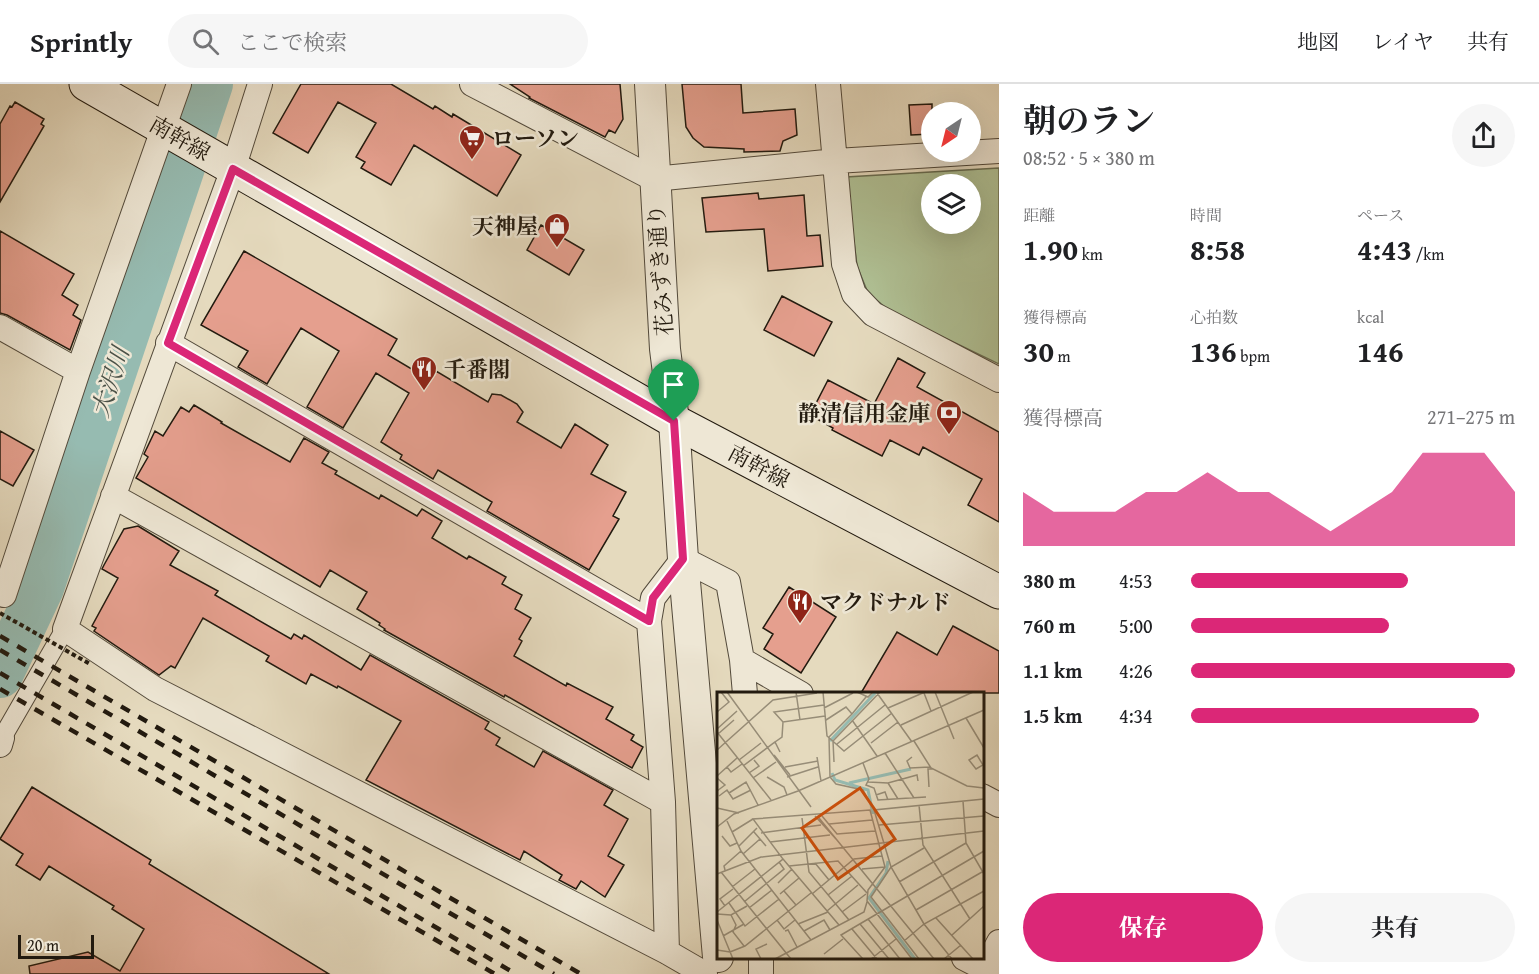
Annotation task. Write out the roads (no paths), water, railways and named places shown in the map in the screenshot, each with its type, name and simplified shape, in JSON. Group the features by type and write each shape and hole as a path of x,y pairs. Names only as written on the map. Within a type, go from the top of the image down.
{"main road":[{"name":"南幹線","path":"86,84 674,421 999,592"}],"street":[{"path":"0,593 4,596 78,371 170,132 180,84"},
{"path":"1,741 65,629 168,343 228,166 260,84"},
{"path":"472,84 654,179 836,161 999,151"},
{"name":"花みずき通り","path":"650,84 665,349 674,421 683,559 717,946"},
{"path":"828,84 844,264 854,294 873,314 999,380"},
{"path":"0,327 78,371"},
{"path":"168,343 649,621"},
{"path":"113,496 663,802"},
{"path":"667,952 663,802 649,621 653,598 683,559 728,582 742,660 745,692"},
{"path":"65,629 155,688 667,952 705,974"},
{"path":"742,660 799,692"},
{"path":"984,797 999,805"},
{"path":"982,968 999,942"}],"waterway":[{"name":"大沢川","path":"0,675 41,588 210,84"}],"railway":[{"path":"0,636 581,974"},
{"path":"0,650 554,974"},
{"path":"0,673 516,974"},
{"path":"0,689 495,974"}],"place":[{"name":"ローソン","path":"472,161"},
{"name":"天神屋","path":"557,249"},
{"name":"千番閣","path":"424,392"},
{"name":"静清信用金庫","path":"949,436"},
{"name":"マクドナルド","path":"800,625"}]}
